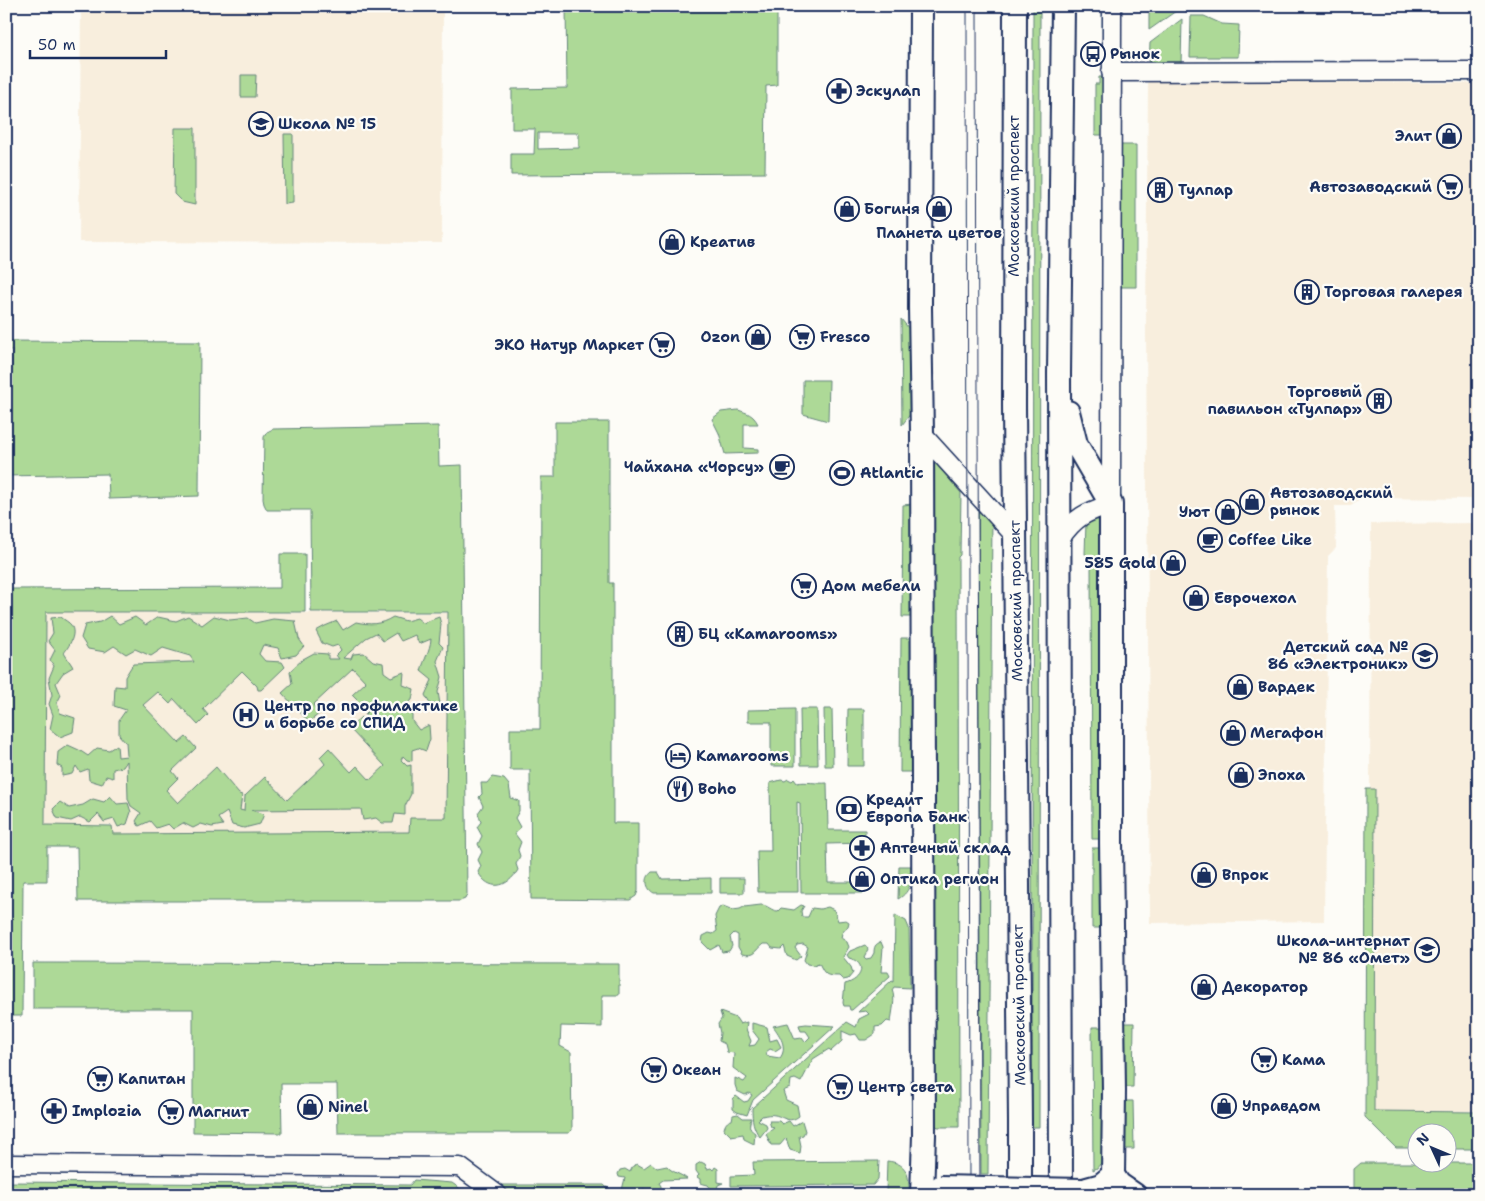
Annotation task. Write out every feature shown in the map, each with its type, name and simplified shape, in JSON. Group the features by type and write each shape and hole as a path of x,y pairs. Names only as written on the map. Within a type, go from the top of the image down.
{"main road":[{"path":"921,6 920,308 924,1135 928,1189 1082,1190 1101,1185 1113,1175"},
{"name":"Московский проспект","path":"1015,6 1015,536 1020,1195"},
{"path":"1061,1195 1059,374 1063,6"},
{"path":"1059,374 1076,444 1111,504 1113,1175 1119,1184 1135,1195"}],"street":[{"path":"1060,539 1070,524 1084,514 1111,504 1112,6"},
{"path":"1111,72 1479,71"},
{"path":"922,434 1015,536"},
{"path":"6,1164 460,1167 498,1195"}],"shaded area":[{"name":"Школа № 15","path":"81,6 443,6 442,243 79,242"},
{"name":"Автозаводский рынок","path":"1148,81 1479,83 1479,499 1361,498 1351,506 1335,506 1336,548 1328,556 1324,921 1150,923 1146,327"},
{"path":"1479,523 1479,1111 1374,1111 1375,790 1370,789 1371,524"},
{"name":"Центр по профилактике и борьбе со СПИД","path":"46,612 448,613 446,818 410,818 409,832 112,834 112,825 45,826"}],"green space":[{"path":"566,6 777,6 777,85 766,86 765,173 511,175 511,154 534,154 535,129 512,129 512,89 567,88","holes":["538,133 579,133 579,148 538,149"]},
{"path":"1033,6 1040,6 1039,1127 1032,1127"},
{"path":"1149,6 1183,6 1149,30"},
{"path":"1191,16 1204,16 1222,24 1239,25 1238,57 1190,57"},
{"path":"1182,19 1181,65 1149,65 1150,43"},
{"path":"241,75 256,75 255,97 241,97"},
{"path":"1099,77 1107,77 1106,135 1095,135 1095,84 1099,84"},
{"path":"175,128 195,128 195,205 182,202 174,194"},
{"path":"284,134 293,134 293,203 285,204"},
{"path":"1120,145 1136,145 1136,287 1120,287"},
{"path":"901,319 910,330 911,413 902,425"},
{"path":"6,341 200,342 199,496 109,499 108,474 6,476 6,409 11,408 12,350 6,350"},
{"path":"803,380 829,380 828,421 803,414"},
{"path":"738,410 752,416 758,424 744,424 744,448 758,449 758,453 725,454 719,433 712,419 721,412"},
{"path":"555,422 609,422 609,583 613,583 613,823 638,823 638,891 636,896 630,900 531,899 530,770 510,770 510,729 540,729 541,477 555,477"},
{"path":"438,426 439,466 462,465 467,894 465,899 460,901 78,901 77,847 47,847 47,881 23,881 22,1016 6,1016 6,589 280,588 280,554 305,554 305,612 46,612 45,825 112,826 113,834 409,832 410,818 446,818 448,612 311,612 310,510 267,510 263,499 264,437 267,432 273,429"},
{"path":"927,453 961,493 960,555 958,557 959,1127 938,1127 929,1121"},
{"path":"978,496 992,511 988,1174 981,1174"},
{"path":"912,504 912,617 902,617 903,505"},
{"path":"1093,519 1102,521 1107,839 1092,839 1091,558 1085,554 1086,522"},
{"path":"110,616 119,624 135,617 146,625 158,617 176,621 188,616 202,625 214,616 230,620 248,618 255,623 273,619 295,621 299,639 304,646 296,655 282,658 278,648 263,645 259,654 265,661 282,662 285,667 261,690 258,690 257,686 242,671 203,709 208,715 198,725 174,699 170,704 158,692 143,705 179,743 186,737 196,748 172,771 178,778 166,790 178,803 216,767 239,794 242,795 240,810 244,811 245,796 265,777 287,800 325,764 320,757 329,748 351,772 357,766 370,780 385,766 349,728 361,717 365,722 369,719 365,714 368,711 352,695 366,682 353,668 313,705 320,713 309,722 282,693 292,684 290,671 303,659 314,653 328,654 328,659 339,659 336,655 341,650 338,645 332,647 322,643 316,631 337,621 343,630 356,622 375,624 393,617 406,621 417,618 423,623 439,617 441,624 439,643 443,647 437,661 442,677 438,692 440,704 430,704 425,695 432,680 421,671 431,639 419,644 415,635 401,641 396,633 383,641 376,633 366,638 343,658 351,659 353,654 364,653 373,661 383,663 384,672 391,677 404,672 403,685 414,689 412,700 408,703 412,708 412,721 419,730 429,725 430,739 426,751 418,748 412,750 412,761 407,760 403,756 401,760 407,766 411,765 411,794 405,806 405,815 395,814 393,823 382,823 376,818 363,820 361,809 251,810 264,814 260,824 244,828 232,825 227,812 218,818 223,825 212,827 201,824 193,828 183,823 173,829 168,824 156,828 150,821 139,826 136,821 141,813 131,806 128,799 127,761 123,767 113,769 113,778 106,776 102,784 89,780 88,769 80,772 76,766 72,774 62,776 62,768 57,765 58,752 68,745 88,756 97,748 109,750 117,745 118,757 127,756 126,742 119,735 119,720 126,710 114,706 115,686 125,687 125,677 133,664 194,662 190,656 163,648 151,656 135,649 126,654 114,646 105,652 88,649 81,638 85,625 100,622"},
{"path":"61,617 73,628 72,640 64,653 73,667 63,673 56,683 61,695 57,703 60,713 75,718 73,732 60,737 50,729 53,715 49,704 52,695 49,678 54,666 50,660 55,650 48,641 53,633 51,618"},
{"path":"901,638 912,638 912,772 900,772"},
{"path":"795,709 795,766 771,766 771,722 748,722 748,710"},
{"path":"800,709 817,709 818,765 801,765"},
{"path":"824,709 832,709 833,766 825,766"},
{"path":"848,709 864,709 864,766 847,766"},
{"path":"492,777 504,779 509,785 511,798 519,801 519,811 515,818 520,827 515,834 521,842 518,850 520,856 516,864 518,870 509,881 498,885 487,883 478,872 481,866 478,860 482,852 478,844 482,836 477,827 481,822 478,813 483,806 479,797 482,794 481,783 487,783"},
{"path":"788,779 792,781 794,779 797,783 827,783 828,830 865,830 865,843 827,844 828,882 864,882 864,893 801,893 800,803 797,802 798,892 758,892 757,851 771,851 770,783"},
{"path":"1366,789 1375,789 1374,1111 1479,1112 1479,1149 1458,1149 1458,1124 1408,1124 1408,1148 1396,1148 1365,1117"},
{"path":"110,796 117,804 128,803 131,812 127,824 118,827 114,819 104,822 98,814 90,822 80,817 71,821 57,818 53,809 60,802 69,808 83,805 93,799 104,802"},
{"path":"1092,848 1107,848 1107,928 1092,928"},
{"path":"899,866 911,866 911,876 908,889 898,899"},
{"path":"658,872 662,879 711,878 711,893 654,893 649,889 647,883 649,874"},
{"path":"720,878 744,878 744,893 720,893"},
{"path":"761,905 778,911 781,908 794,910 801,905 804,906 801,911 802,917 808,917 812,908 828,907 834,910 838,921 846,920 849,922 841,938 847,942 849,947 843,957 853,973 848,979 843,980 839,976 826,974 819,963 807,964 804,960 808,947 803,944 797,945 795,948 801,956 796,960 787,956 784,946 781,949 772,948 769,944 763,944 752,954 742,954 738,947 738,935 734,933 730,937 732,946 729,951 722,952 719,945 710,950 702,942 703,936 717,931 715,916 719,908 723,906 733,910"},
{"path":"895,915 906,921 909,928 910,988 894,987 892,990 894,1001 891,1022 887,1021 882,1026 875,1027 875,1034 866,1040 860,1040 856,1034 851,1035 842,1031 842,1041 831,1051 829,1049 813,1059 801,1082 795,1079 791,1080 790,1088 783,1091 786,1100 797,1105 799,1116 789,1120 773,1115 762,1116 758,1120 766,1124 767,1128 760,1137 753,1124 752,1108 847,1022 856,1027 859,1019 869,1014 866,1011 858,1012 892,980 894,981"},
{"path":"881,942 883,947 881,972 888,972 890,976 850,1010 849,1006 844,1006 843,1003 845,984 851,982 859,975 861,967 847,955 850,951 865,945 868,949 864,957 866,959 871,958 875,946"},
{"path":"33,963 619,964 619,995 602,995 602,1027 561,1026 560,1046 571,1052 572,1130 569,1133 338,1133 337,1084 281,1084 282,1133 193,1132 193,1009 33,1009"},
{"path":"720,1012 736,1018 740,1024 747,1022 746,1029 751,1041 749,1046 755,1045 759,1039 752,1030 752,1023 767,1027 770,1041 777,1039 781,1047 775,1051 770,1049 766,1052 767,1056 780,1058 783,1046 773,1026 788,1023 795,1039 802,1038 805,1042 810,1037 806,1031 801,1031 799,1025 835,1026 753,1100 747,1115 733,1109 733,1099 736,1096 744,1102 748,1101 752,1095 749,1093 745,1095 737,1091 735,1078 744,1082 747,1078 733,1068 734,1053 727,1052 725,1044 719,1041 718,1024 722,1018"},
{"path":"1122,1023 1134,1023 1133,1087 1124,1087"},
{"path":"1092,1027 1107,1027 1104,1159 1093,1170"},
{"path":"1121,1101 1133,1101 1134,1149 1117,1149"},
{"path":"738,1114 743,1118 751,1118 750,1126 755,1133 754,1144 744,1139 743,1134 731,1136 724,1129 726,1123 732,1120 733,1115"},
{"path":"769,1121 779,1121 782,1124 789,1121 793,1126 802,1121 805,1131 803,1135 799,1136 800,1153 790,1150 786,1138 780,1145 771,1145 766,1134 774,1128 771,1127"},
{"path":"879,1161 878,1179 873,1185 731,1186 731,1176 754,1175 753,1162"},
{"path":"887,1161 898,1164 905,1170 909,1190 886,1192"},
{"path":"701,1162 705,1164 707,1169 711,1168 713,1170 715,1167 718,1169 718,1182 723,1183 718,1185 717,1189 712,1190 708,1185 700,1183 700,1179 697,1177 699,1175 696,1171 696,1165"},
{"path":"651,1163 657,1168 667,1166 687,1179 663,1180 659,1183 661,1195 657,1195 655,1189 652,1195 644,1195 644,1188 636,1195 622,1190 625,1178 619,1177 620,1170 625,1169 630,1172 633,1166 637,1164 644,1168"},
{"path":"1361,1163 1408,1163 1408,1174 1458,1174 1458,1163 1479,1163 1479,1193 1361,1193 1354,1188 1354,1169"},
{"path":"414,1180 452,1183 469,1195 6,1195 6,1182 410,1185"},
{"path":"493,1185 604,1185 613,1195 507,1195"}],"tram line":[{"path":"967,6 969,1195"},
{"path":"977,6 980,1195"}],"place":[{"name":"Рынок","path":"1093,54"},
{"name":"Эскулап","path":"839,91"},
{"name":"Школа № 15","path":"261,124"},
{"name":"Элит","path":"1449,136"},
{"name":"Автозаводский","path":"1450,187"},
{"name":"Тулпар","path":"1160,190"},
{"name":"Богиня","path":"847,209"},
{"name":"Планета цветов","path":"939,209"},
{"name":"Креатив","path":"672,242"},
{"name":"Торговая галерея","path":"1307,292"},
{"name":"Ozon","path":"758,337"},
{"name":"Fresco","path":"802,337"},
{"name":"ЭКО Натур Маркет","path":"662,345"},
{"name":"Торговый павильон «Тулпар»","path":"1379,401"},
{"name":"Чайхана «Чорсу»","path":"782,467"},
{"name":"Atlantic","path":"842,473"},
{"name":"Автозаводский рынок","path":"1252,502"},
{"name":"Уют","path":"1228,512"},
{"name":"Coffee Like","path":"1210,540"},
{"name":"585 Gold","path":"1173,563"},
{"name":"Дом мебели","path":"804,586"},
{"name":"Еврочехол","path":"1196,598"},
{"name":"БЦ «Kamarooms»","path":"680,634"},
{"name":"Детский сад № 86 «Электроник»","path":"1425,656"},
{"name":"Вардек","path":"1240,687"},
{"name":"Центр по профилактике и борьбе со СПИД","path":"246,715"},
{"name":"Мегафон","path":"1233,733"},
{"name":"Kamarooms","path":"678,756"},
{"name":"Эпоха","path":"1241,775"},
{"name":"Boho","path":"680,789"},
{"name":"Кредит Европа Банк","path":"849,809"},
{"name":"Аптечный склад","path":"862,848"},
{"name":"Впрок","path":"1204,875"},
{"name":"Оптика регион","path":"862,879"},
{"name":"Школа-интернат № 86 «Омет»","path":"1427,950"},
{"name":"Декоратор","path":"1204,987"},
{"name":"Кама","path":"1264,1060"},
{"name":"Океан","path":"654,1070"},
{"name":"Капитан","path":"100,1079"},
{"name":"Центр света","path":"840,1087"},
{"name":"Управдом","path":"1224,1106"},
{"name":"Ninel","path":"310,1107"},
{"name":"Implozia","path":"54,1111"},
{"name":"Магнит","path":"171,1112"}]}
